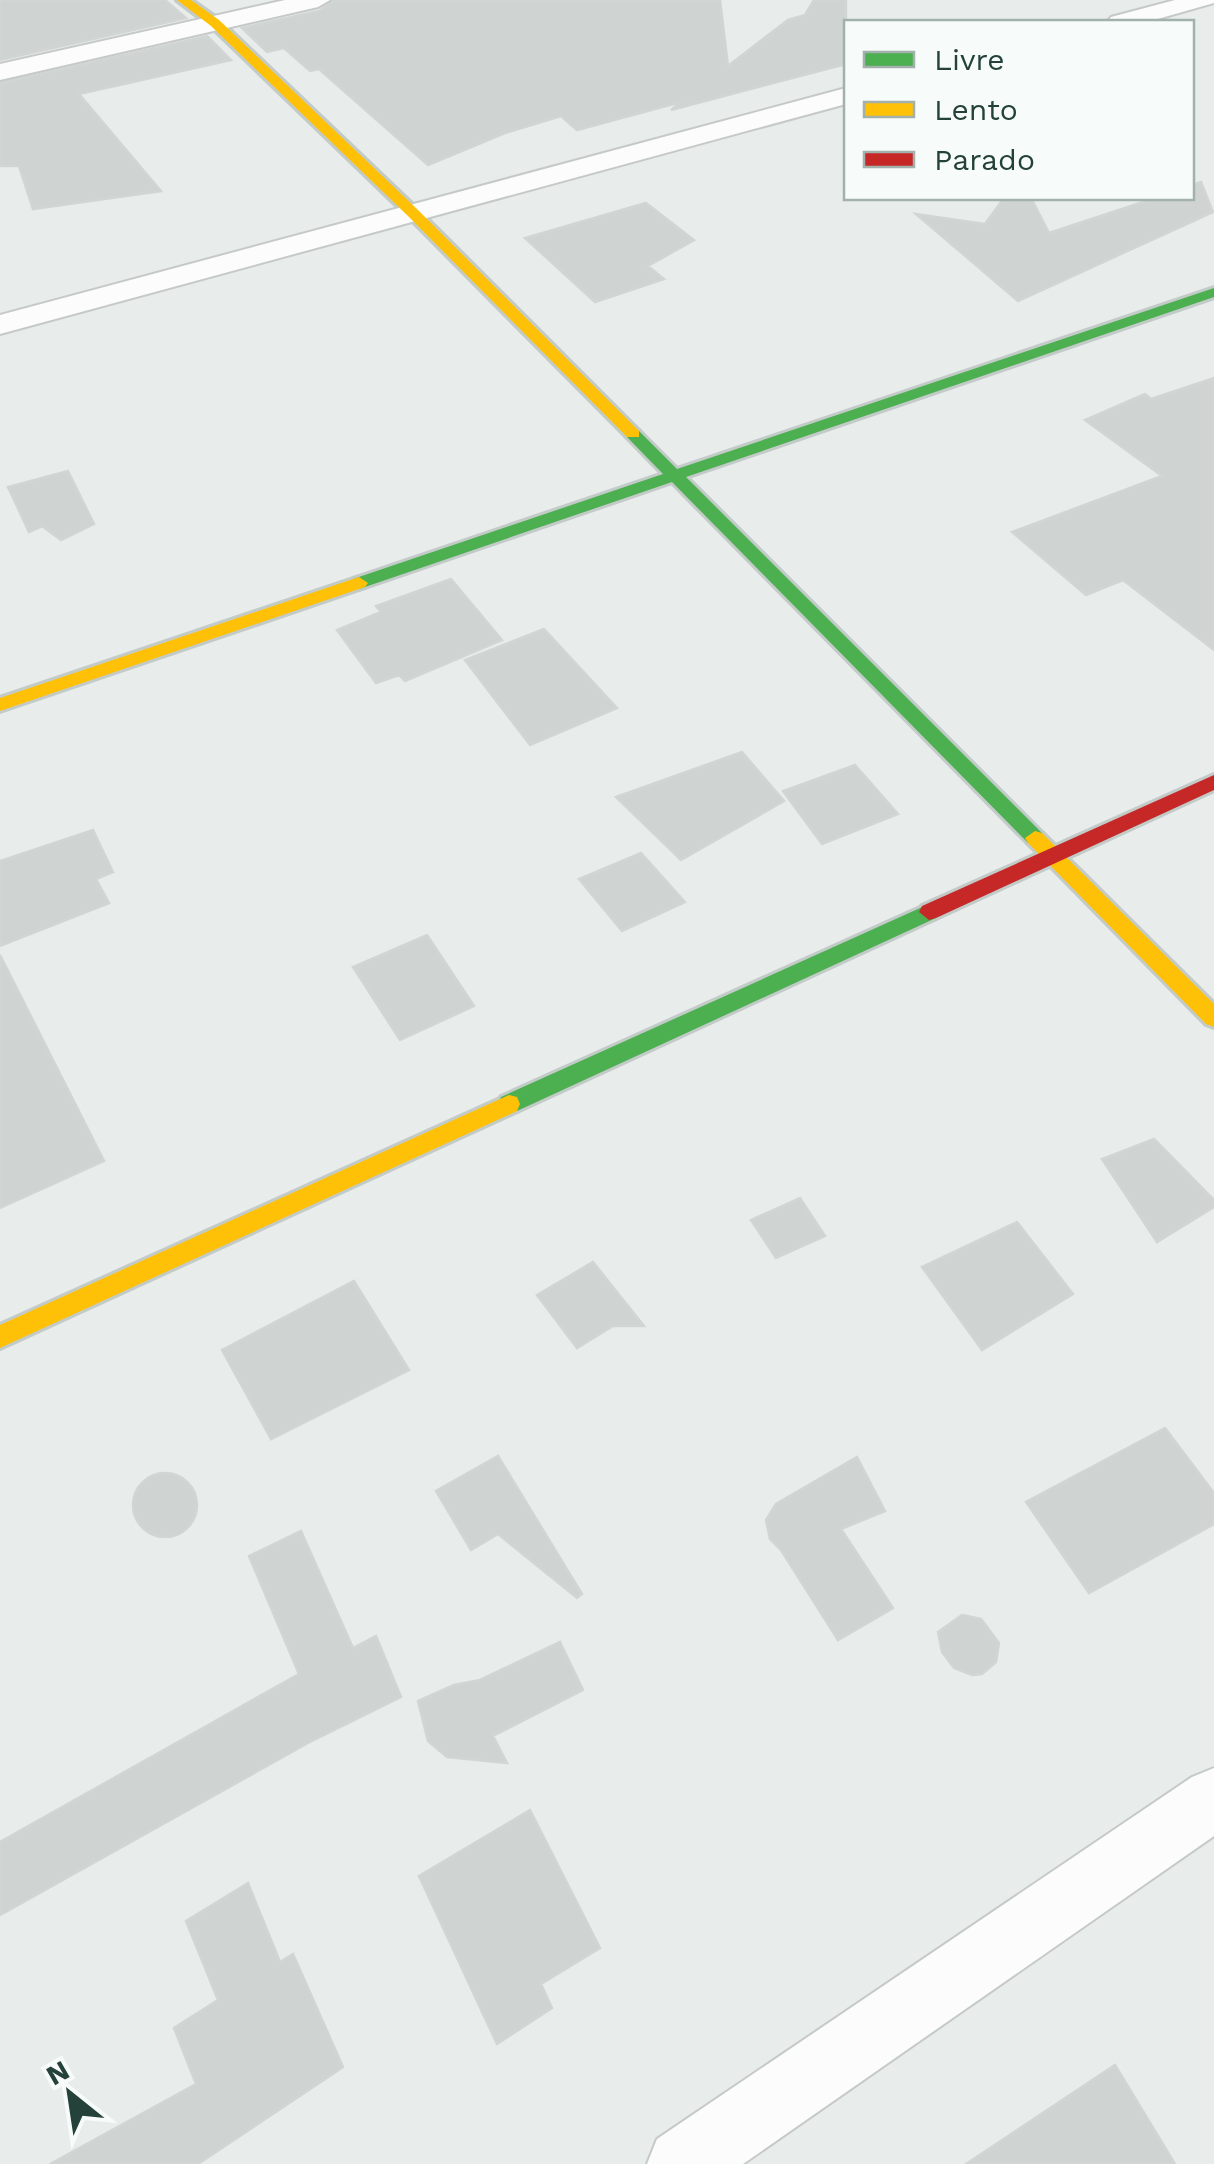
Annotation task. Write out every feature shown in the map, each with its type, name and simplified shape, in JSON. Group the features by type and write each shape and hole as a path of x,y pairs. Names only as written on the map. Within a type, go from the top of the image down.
{"street":[{"path":"183,0 216,23 414,213 1214,1018"},
{"path":"0,72 318,0"},
{"path":"1128,20 1204,0"},
{"path":"0,324 844,97"},
{"path":"0,706 1214,292"},
{"path":"0,1336 1214,782"},
{"path":"682,2164 1214,1799"}],"building":[{"path":"0,0 165,0 186,18 0,60"},
{"path":"334,0 720,0 728,66 788,20 805,15 814,0 846,0 844,65 577,130 561,116 505,133 428,165 319,69 310,71 284,48 267,52 242,28 319,11"},
{"path":"207,36 231,60 79,94 161,191 33,209 19,166 0,166 0,83"},
{"path":"1201,182 1213,212 1018,301 916,214 985,224 1003,200 1032,200 1049,233 1149,200 1194,200 1194,184"},
{"path":"646,203 694,240 648,266 664,279 595,302 525,238"},
{"path":"1214,378 1214,650 1123,580 1086,595 1012,532 1162,476 1085,420 1145,394 1151,399"},
{"path":"68,471 94,524 61,540 42,526 29,532 8,487"},
{"path":"451,579 502,640 405,681 399,675 376,683 337,630 381,612 376,606"},
{"path":"544,629 617,708 530,745 465,660"},
{"path":"742,752 784,801 681,860 616,797"},
{"path":"855,765 898,814 822,844 783,791"},
{"path":"93,830 113,872 96,879 109,903 0,946 0,861"},
{"path":"641,853 685,902 622,931 579,879"},
{"path":"427,935 474,1006 400,1040 353,967"},
{"path":"0,955 104,1161 0,1208"},
{"path":"1154,1139 1214,1200 1214,1207 1157,1242 1102,1159"},
{"path":"800,1198 825,1236 776,1258 751,1220"},
{"path":"1017,1222 1073,1294 982,1350 922,1267"},
{"path":"593,1262 644,1326 613,1326 577,1348 537,1295"},
{"path":"354,1281 409,1370 271,1439 222,1350"},
{"path":"1165,1428 1214,1493 1214,1524 1089,1593 1026,1502"},
{"path":"498,1456 582,1594 577,1598 498,1534 471,1550 436,1491"},
{"path":"857,1457 885,1511 841,1529 893,1608 838,1640 770,1539 766,1520 776,1504"},
{"path":"165,1473 188,1482 197,1505 188,1528 165,1537 142,1528 133,1505 142,1482"},
{"path":"301,1531 353,1648 376,1636 401,1697 308,1743 0,1915 0,1842 299,1674 249,1556"},
{"path":"962,1615 981,1619 999,1643 996,1662 982,1674 972,1675 954,1668 942,1652 938,1632"},
{"path":"560,1642 583,1690 493,1736 507,1763 447,1757 428,1741 418,1701 454,1685 480,1680"},
{"path":"530,1810 600,1948 541,1984 552,2008 497,2044 419,1876"},
{"path":"248,1883 280,1962 293,1954 343,2067 198,2164 50,2164 196,2084 174,2028 218,2000 186,1921"},
{"path":"1115,2065 1175,2164 966,2164"}],"traffic: fast":[{"path":"359,583 1214,292"},
{"path":"633,434 1035,838"},
{"path":"509,1104 929,912"}],"traffic: slow":[{"path":"183,0 215,23 413,213 633,434"},
{"path":"0,705 359,583"},
{"path":"1035,838 1214,1018"},
{"path":"0,1337 509,1104"}],"traffic: jam":[{"path":"929,912 1214,782"}]}
